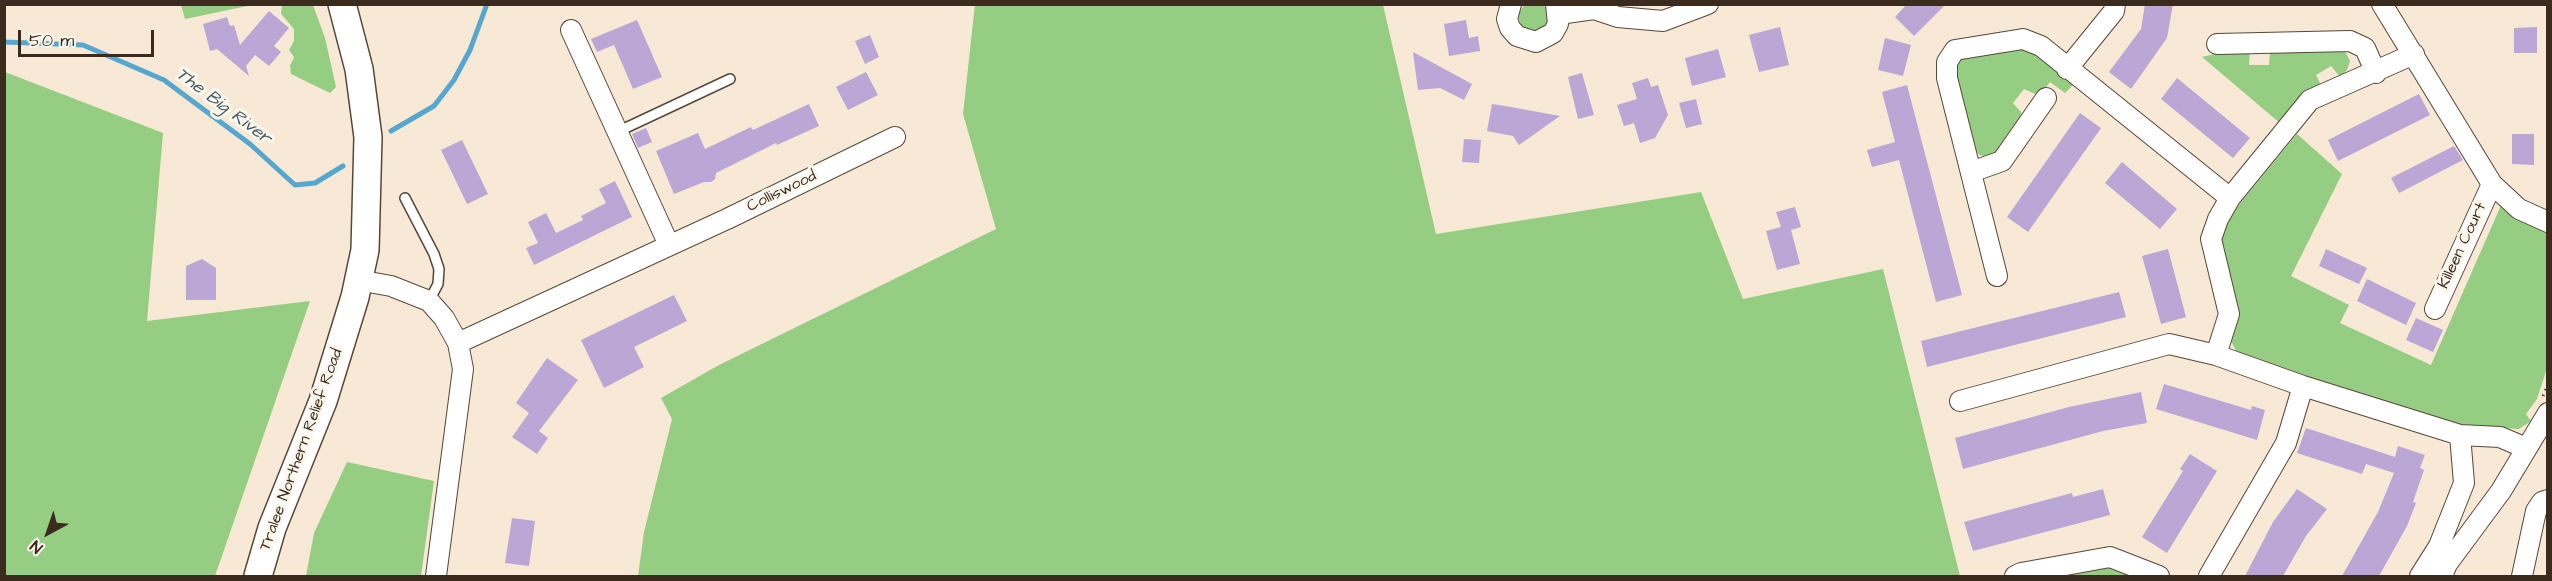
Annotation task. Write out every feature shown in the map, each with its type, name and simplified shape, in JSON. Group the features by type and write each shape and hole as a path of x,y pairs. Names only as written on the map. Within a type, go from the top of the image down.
{"street":[{"name":"Tralee Northern Relief Road","path":"258,576 272,528 323,401 365,250 368,137 359,69 342,4"},
{"path":"1511,4 1508,19 1510,28 1526,41 1546,39 1558,24 1558,9 1594,9 1618,17 1663,21 1708,4"},
{"path":"2067,69 2114,11 2115,4"},
{"path":"2382,4 2492,184 2519,209 2547,222"},
{"path":"571,30 669,245"},
{"path":"1997,276 1947,78 1947,62 1955,50 2023,39 2041,46 2230,198"},
{"path":"2217,44 2350,42 2365,48 2376,73"},
{"path":"2216,355 2229,314 2211,239 2217,219 2230,198 2310,100 2376,73 2414,54"},
{"path":"1971,172 2002,161 2046,98"},
{"name":"Colliswood","path":"458,343 895,137"},
{"name":"Killeen Court","path":"2435,309 2492,184"},
{"path":"358,280 391,286 429,301 444,318 458,343 463,369 436,576"},
{"path":"1960,401 2169,344 2216,355 2303,386 2460,435 2500,438 2526,448"},
{"path":"2209,576 2286,443 2303,386"},
{"path":"2442,576 2447,564 2501,491 2547,413"},
{"path":"2420,576 2439,546 2464,483 2460,435"},
{"path":"2522,576 2536,511 2542,502 2547,500"},
{"path":"2015,576 2110,557 2159,576"}],"lane":[{"path":"617,132 730,79"},
{"path":"405,198 434,254 439,269 438,284 429,301"}],"green space":[{"path":"1534,2 1545,6 1549,17 1545,28 1534,32 1523,28 1519,17 1523,6"},
{"path":"181,4 252,5 185,19"},
{"path":"975,4 1383,5 1436,234 1701,192 1743,299 1883,269 1960,576 638,576 644,532 672,419 661,398 719,365 996,229 963,114"},
{"path":"282,5 313,5 325,38 336,87 330,93 291,74 290,66 294,57 289,50 294,41 294,29 281,14"},
{"path":"2029,48 2075,83 2065,93 2050,82 2043,91 2035,94 2024,89 2013,103 2021,112 2020,126 1991,158 1980,155 1974,150 1954,72 1957,61 1964,55"},
{"path":"2340,50 2346,53 2350,61 2347,70 2340,77 2331,66 2316,75 2321,85 2281,124 2202,57 2228,51 2250,52 2249,65 2269,65 2270,52"},
{"path":"5,72 163,133 147,321 310,301 215,576 5,576"},
{"path":"2297,134 2342,174 2291,276 2349,305 2340,323 2431,365 2502,203 2547,233 2547,368 2537,399 2526,414 2531,421 2519,429 2451,425 2238,355 2231,341 2239,317 2219,236 2224,223"},
{"path":"347,462 434,481 421,576 306,576 314,533"},
{"path":"2113,566 2140,576 2045,576"}],"building":[{"path":"1907,4 1946,4 1914,36 1895,17"},
{"path":"2145,4 2173,4 2167,38 2131,89 2109,72 2141,29"},
{"path":"269,11 289,28 274,46 281,52 269,66 255,55 246,66 249,76 217,49 210,51 203,24 227,17 230,26 234,25 240,45"},
{"path":"637,20 662,77 633,89 614,45 597,52 591,39"},
{"path":"1466,20 1469,38 1478,36 1480,51 1449,56 1444,24"},
{"path":"1780,27 1789,65 1759,72 1749,35"},
{"path":"2537,27 2537,53 2514,53 2514,28"},
{"path":"870,35 879,57 865,64 855,41"},
{"path":"1885,38 1911,45 1903,76 1878,70"},
{"path":"1718,49 1726,77 1692,86 1685,58"},
{"path":"1413,52 1472,84 1464,100 1440,88 1418,90"},
{"path":"866,72 878,95 848,110 836,87"},
{"path":"1582,73 1594,115 1578,119 1568,77"},
{"path":"1648,78 1651,87 1658,85 1668,115 1655,138 1640,143 1634,123 1624,126 1617,105 1637,99 1632,83"},
{"path":"2177,78 2250,138 2233,158 2161,99"},
{"path":"1907,85 1962,295 1936,302 1899,160 1872,167 1867,150 1895,142 1882,92"},
{"path":"2419,94 2430,115 2338,161 2328,140"},
{"path":"1696,99 1702,124 1686,128 1679,103"},
{"path":"809,104 819,126 777,145 776,143 716,173 715,179 711,182 704,182 674,194 656,151 698,133 705,149 751,127 753,130"},
{"path":"1492,104 1560,116 1519,145 1513,136 1487,131"},
{"path":"2080,113 2101,128 2028,232 2007,217"},
{"path":"646,128 652,142 638,148 632,134"},
{"path":"2512,134 2534,134 2534,165 2512,164"},
{"path":"1464,139 1481,140 1479,163 1462,162"},
{"path":"462,140 488,194 467,204 441,150"},
{"path":"2454,146 2463,160 2399,193 2391,178"},
{"path":"2122,162 2177,209 2160,229 2105,183"},
{"path":"615,181 632,217 534,265 526,248 538,243 528,222 546,213 556,233 583,220 581,216 606,203 599,189"},
{"path":"1795,207 1801,227 1791,230 1800,264 1777,270 1766,231 1781,227 1776,212"},
{"path":"2168,249 2186,317 2161,324 2142,256"},
{"path":"2326,249 2367,268 2359,284 2319,266"},
{"path":"202,259 216,268 216,300 186,300 186,266"},
{"path":"2367,279 2416,303 2406,325 2357,301"},
{"path":"2119,292 2126,317 1927,367 1921,341"},
{"path":"674,295 687,321 634,347 644,367 604,388 581,340"},
{"path":"2416,318 2443,330 2433,352 2406,340"},
{"path":"547,358 578,380 539,431 548,438 537,454 512,437 529,413 516,403"},
{"path":"2164,384 2251,410 2252,406 2265,410 2257,440 2156,409"},
{"path":"2141,392 2147,423 2103,431 1963,469 1955,438 2069,407"},
{"path":"2306,428 2395,457 2398,446 2425,455 2420,468 2424,470 2413,502 2416,503 2407,526 2379,576 2342,576 2378,512 2394,473 2366,464 2362,474 2297,453"},
{"path":"2190,454 2217,471 2167,553 2142,537 2183,471 2180,469"},
{"path":"2103,489 2110,515 1973,551 1964,522 2072,493 2073,497"},
{"path":"2297,489 2327,509 2306,536 2283,576 2245,576 2273,522"},
{"path":"512,518 535,521 529,566 505,563"}],"waterway":[{"name":"The Big River","path":"391,131 434,106 454,80 470,50 487,4"},
{"name":"The Big River","path":"4,42 83,45 164,80 250,144 295,185 315,183 343,166"}]}
